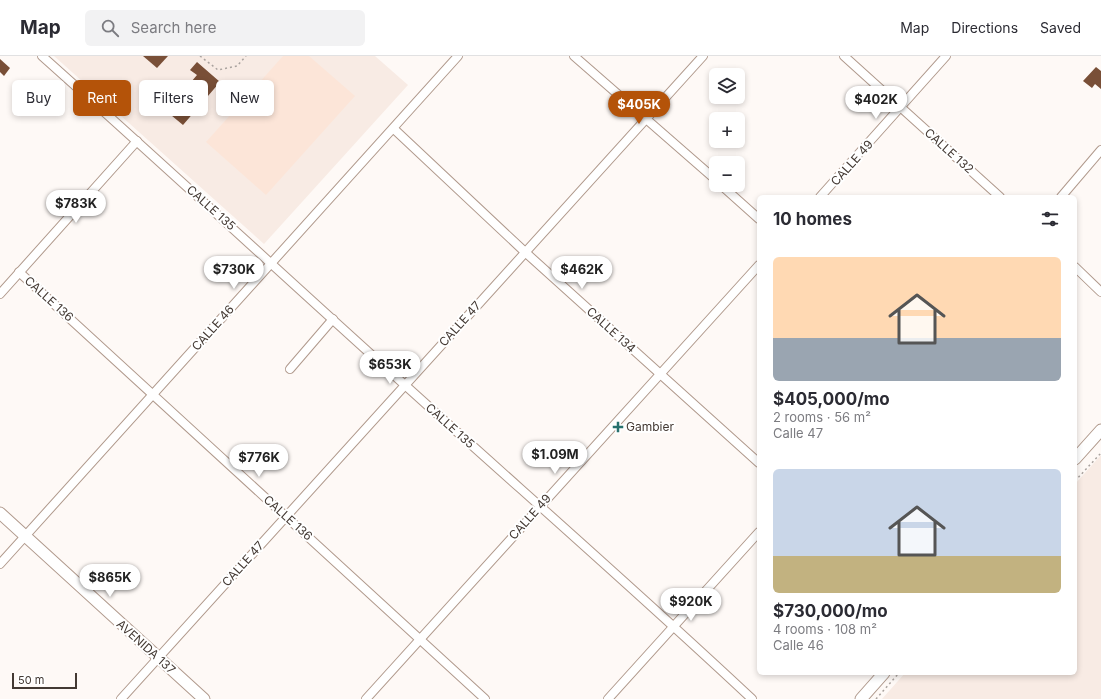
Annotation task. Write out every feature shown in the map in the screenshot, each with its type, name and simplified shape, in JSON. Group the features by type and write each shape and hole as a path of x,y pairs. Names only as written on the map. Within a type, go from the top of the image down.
{"street":[{"name":"CALLE 135","path":"42,56 540,507 674,626 752,699"},
{"name":"CALLE 46","path":"0,564 394,129 458,56"},
{"path":"574,56 709,174"},
{"name":"CALLE 47","path":"121,699 703,56"},
{"name":"CALLE 132","path":"844,56 998,195"},
{"name":"CALLE 49","path":"822,195 946,56"},
{"name":"CALLE 134","path":"394,129 525,252 757,461"},
{"path":"0,294 137,142"},
{"path":"1063,195 1101,150"},
{"path":"729,192 757,216"},
{"name":"CALLE 49","path":"366,699 757,267"},
{"path":"1077,269 1101,292"},
{"name":"CALLE 136","path":"19,272 485,699"},
{"path":"290,369 333,319"},
{"path":"1077,457 1101,430"},
{"name":"AVENIDA 137","path":"0,514 204,699"},
{"path":"608,699 757,534"},
{"path":"861,699 882,675"}],"path":[{"path":"200,56 218,70 237,66 246,56"},
{"path":"1077,479 1101,453"},
{"path":"876,699 898,675"}],"shaded area":[{"path":"54,56 375,56 408,85 264,244 121,116 131,116 131,80 81,80"},
{"path":"283,56 309,56 355,96 266,195 206,142 229,116 274,116 274,80 262,80"},
{"path":"1101,455 1101,699 882,699 903,675 1077,675 1077,482"}],"building":[{"path":"143,56 168,56 157,68"},
{"path":"0,59 10,68 4,76 0,72"},
{"path":"197,62 218,80 216,80 216,87 208,96 208,80 193,80 197,75 190,70"},
{"path":"1096,67 1101,71 1101,89 1095,84 1092,88 1083,81"},
{"path":"172,116 191,116 183,125"}],"place":[{"name":"Gambier","path":"618,427"}]}
